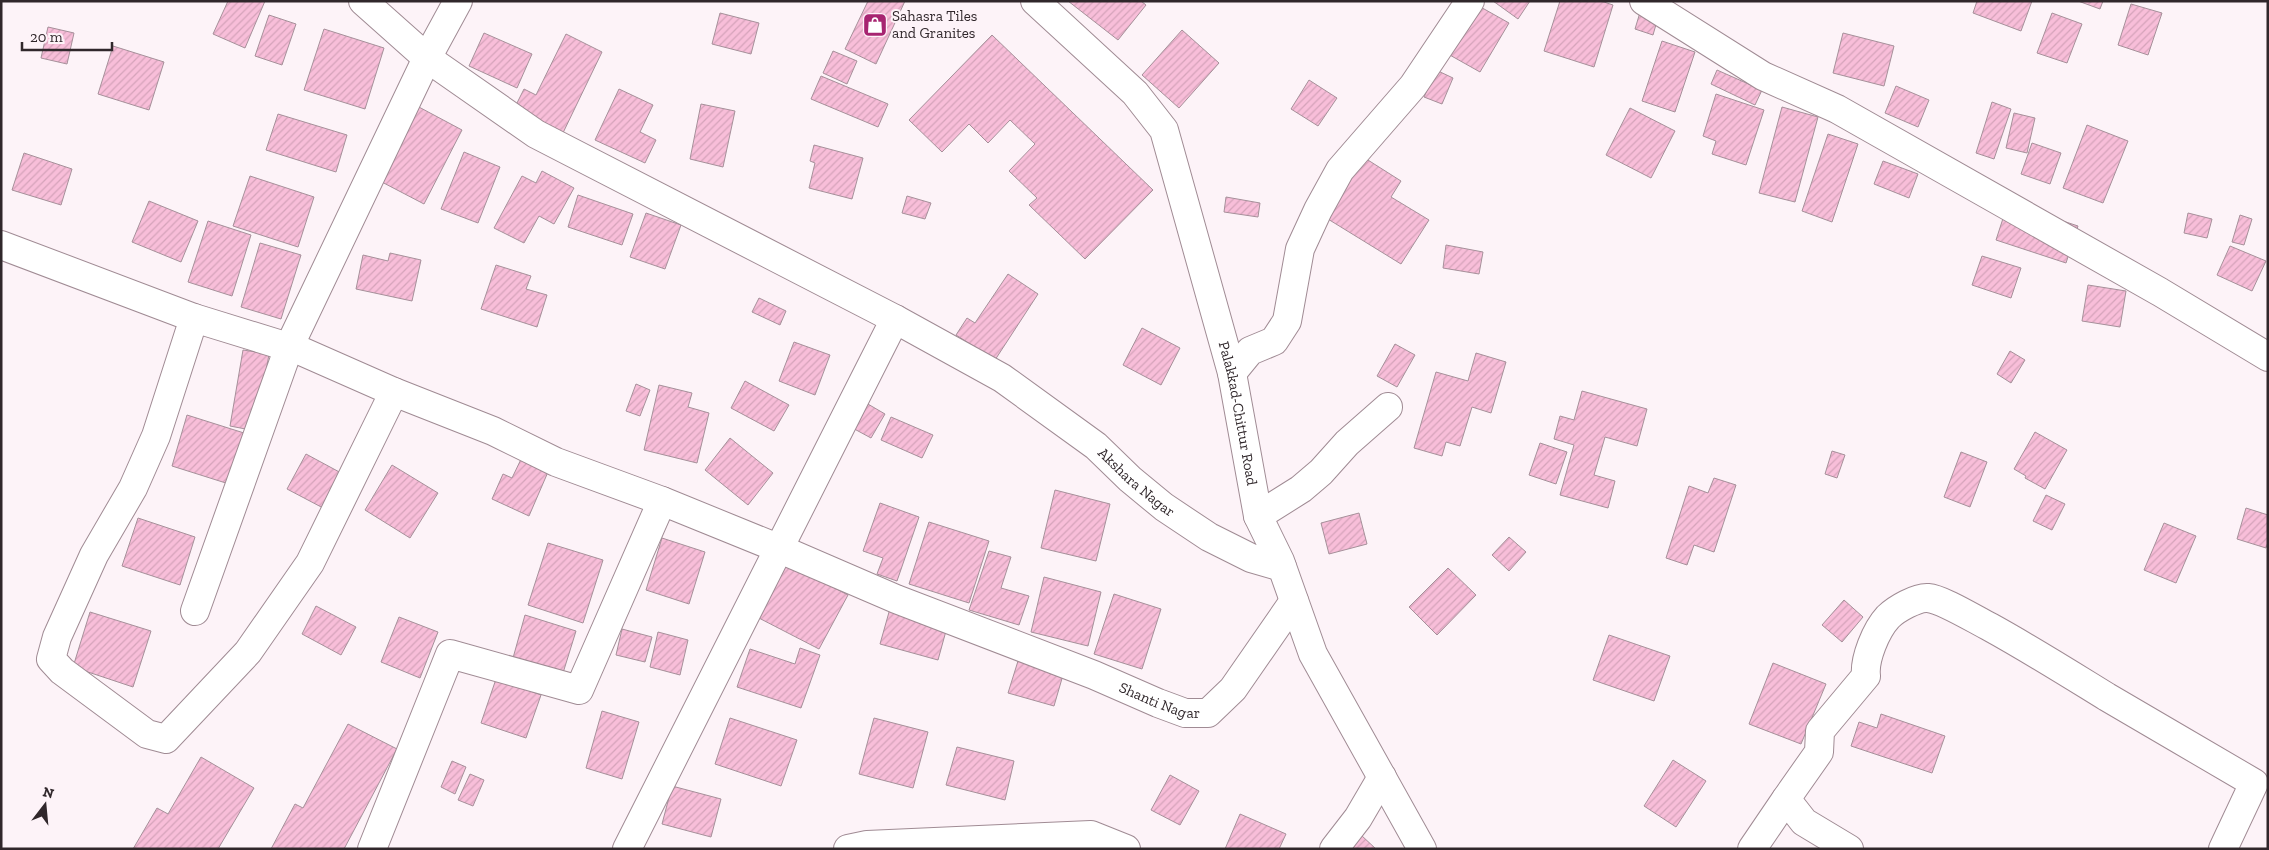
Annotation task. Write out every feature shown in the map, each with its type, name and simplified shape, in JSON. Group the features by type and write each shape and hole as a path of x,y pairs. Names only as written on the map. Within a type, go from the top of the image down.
{"street":[{"name":"Akshara Nagar","path":"363,1 428,58 536,134 895,319 1002,378 1096,446 1130,479 1164,507 1209,537 1250,558 1282,568"},
{"path":"196,611 289,347 428,58 458,1"},
{"path":"1232,373 1250,351 1274,341 1287,320 1300,249 1318,210 1340,170 1413,86 1470,1"},
{"path":"1644,1 1764,76 1837,109 2160,292 2268,357"},
{"name":"Palakkad-Chittur Road","path":"1042,4 1134,93 1164,130 1232,373 1258,516 1282,568 1313,654 1422,849"},
{"name":"Shanti Nagar","path":"1,245 194,318 289,347 394,392 493,431 556,462 662,501 896,598 982,630 1185,713 1208,713 1233,689 1294,601"},
{"path":"194,318 156,436 133,488 94,555 57,637 51,659 62,671 147,734 166,739 248,652 310,563 394,392"},
{"path":"636,846 780,549 895,319"},
{"path":"1258,516 1301,489 1321,472 1347,443 1388,407"},
{"path":"372,849 450,654 579,690 662,501"},
{"path":"1752,849 1819,752 1820,731 1866,676 1865,668 1879,630 1889,616 1915,601 1928,598 1975,619 2035,651 2106,696 2254,783 2223,849"},
{"path":"1334,849 1358,818 1382,778"},
{"path":"1786,799 1804,822 1849,849"},
{"path":"848,849 867,845 1091,835 1126,849"}],"building":[{"path":"228,1 265,1 245,48 213,34"},
{"name":"Sahasra Tiles and Granites","path":"868,1 905,1 876,64 845,49"},
{"path":"1068,1 1141,1 1146,5 1118,40"},
{"path":"1493,1 1530,1 1518,19"},
{"path":"1560,1 1601,1 1613,5 1594,67 1544,51"},
{"path":"1977,1 2032,1 2021,31 1973,13"},
{"path":"2078,1 2103,1 2100,9"},
{"path":"2131,4 2162,13 2148,55 2118,45"},
{"path":"1477,5 1509,23 1480,72 1448,54"},
{"path":"1641,9 1659,14 1653,35 1635,29"},
{"path":"720,13 759,23 751,54 712,44"},
{"path":"2052,13 2082,24 2067,63 2037,53"},
{"path":"269,15 296,24 282,65 255,56"},
{"path":"48,27 74,33 67,64 41,58"},
{"path":"324,29 384,48 365,109 304,90"},
{"path":"1182,30 1219,63 1179,108 1142,75"},
{"path":"484,33 532,54 517,88 469,66"},
{"path":"1843,33 1894,46 1884,86 1833,73"},
{"path":"566,34 602,52 561,137 512,113 524,89 536,95"},
{"path":"992,35 1153,190 1085,259 1029,205 1037,198 1009,171 1035,144 1010,120 988,143 969,124 942,152 909,120"},
{"path":"1662,41 1695,52 1675,112 1642,101"},
{"path":"113,46 164,62 149,110 98,94"},
{"path":"833,51 857,61 847,84 823,73"},
{"path":"1436,70 1453,78 1442,104 1424,97"},
{"path":"1717,70 1762,90 1755,105 1711,84"},
{"path":"821,76 888,104 878,127 811,99"},
{"path":"1309,80 1337,98 1318,126 1291,109"},
{"path":"1896,86 1929,100 1918,127 1885,113"},
{"path":"619,89 653,105 640,132 656,140 645,163 595,140"},
{"path":"1716,94 1764,110 1746,165 1712,154 1716,141 1703,136"},
{"path":"1992,102 2011,109 1994,159 1976,153"},
{"path":"701,104 735,111 723,167 690,159"},
{"path":"417,106 462,130 424,204 378,180"},
{"path":"1782,107 1818,117 1795,202 1759,193"},
{"path":"1630,108 1675,131 1651,178 1606,155"},
{"path":"2014,113 2035,118 2027,153 2006,148"},
{"path":"278,114 347,135 336,172 266,150"},
{"path":"2087,125 2128,141 2103,203 2063,188"},
{"path":"1828,134 1858,144 1832,222 1802,211"},
{"path":"2032,143 2061,153 2050,184 2021,174"},
{"path":"814,145 863,158 852,199 809,188 815,163 810,161"},
{"path":"464,152 500,167 478,223 441,209"},
{"path":"24,153 72,169 61,205 12,190"},
{"path":"1360,155 1401,181 1391,197 1429,220 1401,264 1323,216"},
{"path":"1883,161 1918,174 1909,198 1874,184"},
{"path":"542,171 574,188 554,224 539,216 524,243 494,228 522,176 536,183"},
{"path":"250,176 314,197 298,247 233,226"},
{"path":"578,195 633,214 622,245 568,227"},
{"path":"907,196 931,203 925,219 902,213"},
{"path":"1226,197 1260,203 1258,217 1224,212"},
{"path":"149,201 198,221 181,262 132,242"},
{"path":"2008,203 2078,226 2066,263 1996,240"},
{"path":"646,213 681,225 665,269 630,257"},
{"path":"2188,213 2212,219 2207,238 2184,233"},
{"path":"2240,215 2252,219 2244,245 2232,242"},
{"path":"208,221 251,235 232,296 188,282"},
{"path":"260,243 301,255 281,319 241,307"},
{"path":"1446,245 1483,252 1479,274 1443,268"},
{"path":"2230,246 2266,261 2252,291 2217,275"},
{"path":"390,253 421,260 412,301 356,289 363,255 388,261"},
{"path":"1982,256 2021,268 2011,298 1972,285"},
{"path":"496,265 531,276 526,289 547,295 537,327 481,309"},
{"path":"1008,274 1038,294 995,360 956,335 967,318 975,323"},
{"path":"2088,285 2126,291 2120,327 2082,321"},
{"path":"759,298 786,311 780,325 752,312"},
{"path":"1142,328 1180,348 1161,385 1123,365"},
{"path":"794,342 830,355 815,395 779,381"},
{"path":"1395,344 1415,355 1397,387 1377,376"},
{"path":"243,350 269,354 256,431 230,426"},
{"path":"2010,351 2025,360 2011,383 1997,374"},
{"path":"1476,353 1506,362 1491,413 1472,407 1460,446 1446,442 1442,456 1414,448 1436,372 1468,381"},
{"path":"745,381 789,405 774,431 731,408"},
{"path":"636,384 650,390 640,416 626,411"},
{"path":"659,385 692,393 688,407 709,413 697,463 644,450"},
{"path":"1582,391 1647,409 1637,446 1605,437 1594,475 1615,481 1608,508 1560,495 1574,445 1554,439 1560,416 1574,420"},
{"path":"861,400 885,414 871,438 847,425"},
{"path":"187,415 244,433 229,484 172,466"},
{"path":"891,417 933,435 922,458 881,440"},
{"path":"2035,432 2067,450 2045,489 2025,478 2026,476 2014,469"},
{"path":"730,438 773,473 748,505 705,470"},
{"path":"1540,443 1567,452 1556,484 1529,475"},
{"path":"1832,451 1845,455 1837,478 1825,474"},
{"path":"1961,452 1987,462 1970,507 1944,497"},
{"path":"524,453 551,465 529,516 492,499 503,474 512,478"},
{"path":"306,454 343,474 325,509 287,489"},
{"path":"392,465 438,493 410,538 365,510"},
{"path":"1714,478 1736,485 1714,552 1694,545 1687,565 1666,558 1689,486 1708,493"},
{"path":"1055,490 1110,504 1096,561 1041,548"},
{"path":"2046,495 2065,504 2052,530 2033,521"},
{"path":"880,503 919,517 897,581 877,574 883,558 863,551"},
{"path":"2246,508 2268,515 2268,542 2266,548 2237,539"},
{"path":"1359,513 1367,544 1329,554 1321,523"},
{"path":"138,518 195,537 180,585 122,566"},
{"path":"929,522 989,541 969,603 909,584"},
{"path":"2164,523 2196,536 2176,583 2144,570"},
{"path":"1509,537 1526,552 1509,571 1492,555"},
{"path":"662,538 705,552 689,604 646,590"},
{"path":"548,543 603,560 583,623 528,605"},
{"path":"989,551 1011,557 1001,588 1029,596 1019,625 969,610"},
{"path":"784,562 848,595 819,649 755,616"},
{"path":"1448,568 1476,595 1437,635 1409,607"},
{"path":"1044,577 1101,592 1088,646 1031,632"},
{"path":"1114,594 1161,609 1142,669 1094,654"},
{"path":"1844,600 1863,617 1842,642 1822,625"},
{"path":"891,605 949,620 938,660 880,644"},
{"path":"316,606 356,627 341,655 302,634"},
{"path":"90,612 151,631 133,687 73,667"},
{"path":"525,615 576,631 563,673 513,658"},
{"path":"399,617 438,632 420,678 381,662"},
{"path":"622,629 652,637 645,662 616,655"},
{"path":"658,632 688,640 680,675 650,667"},
{"path":"1609,635 1670,656 1654,701 1593,680"},
{"path":"800,648 820,655 801,708 737,687 750,649 795,664"},
{"path":"1018,661 1063,675 1054,706 1008,693"},
{"path":"1773,663 1826,684 1801,744 1749,724"},
{"path":"496,679 541,695 526,738 481,723"},
{"path":"602,711 639,722 622,779 586,768"},
{"path":"1881,714 1945,736 1932,773 1851,746 1859,722 1877,728"},
{"path":"730,718 797,740 781,786 715,764"},
{"path":"874,718 928,732 913,788 859,774"},
{"path":"348,724 397,749 344,849 271,849 295,804 303,808"},
{"path":"957,747 1014,761 1005,800 946,785"},
{"path":"201,757 254,788 218,849 133,849 157,808 168,814"},
{"path":"1673,760 1706,781 1676,827 1644,806"},
{"path":"452,761 466,767 455,794 441,787"},
{"path":"470,774 484,780 473,806 458,800"},
{"path":"1170,775 1199,791 1180,825 1151,810"},
{"path":"672,786 721,799 711,837 662,824"},
{"path":"1240,814 1286,834 1279,849 1225,849"},
{"path":"1361,835 1376,849 1348,849"}],"place":[{"name":"Sahasra Tiles and Granites","path":"875,25"}]}
